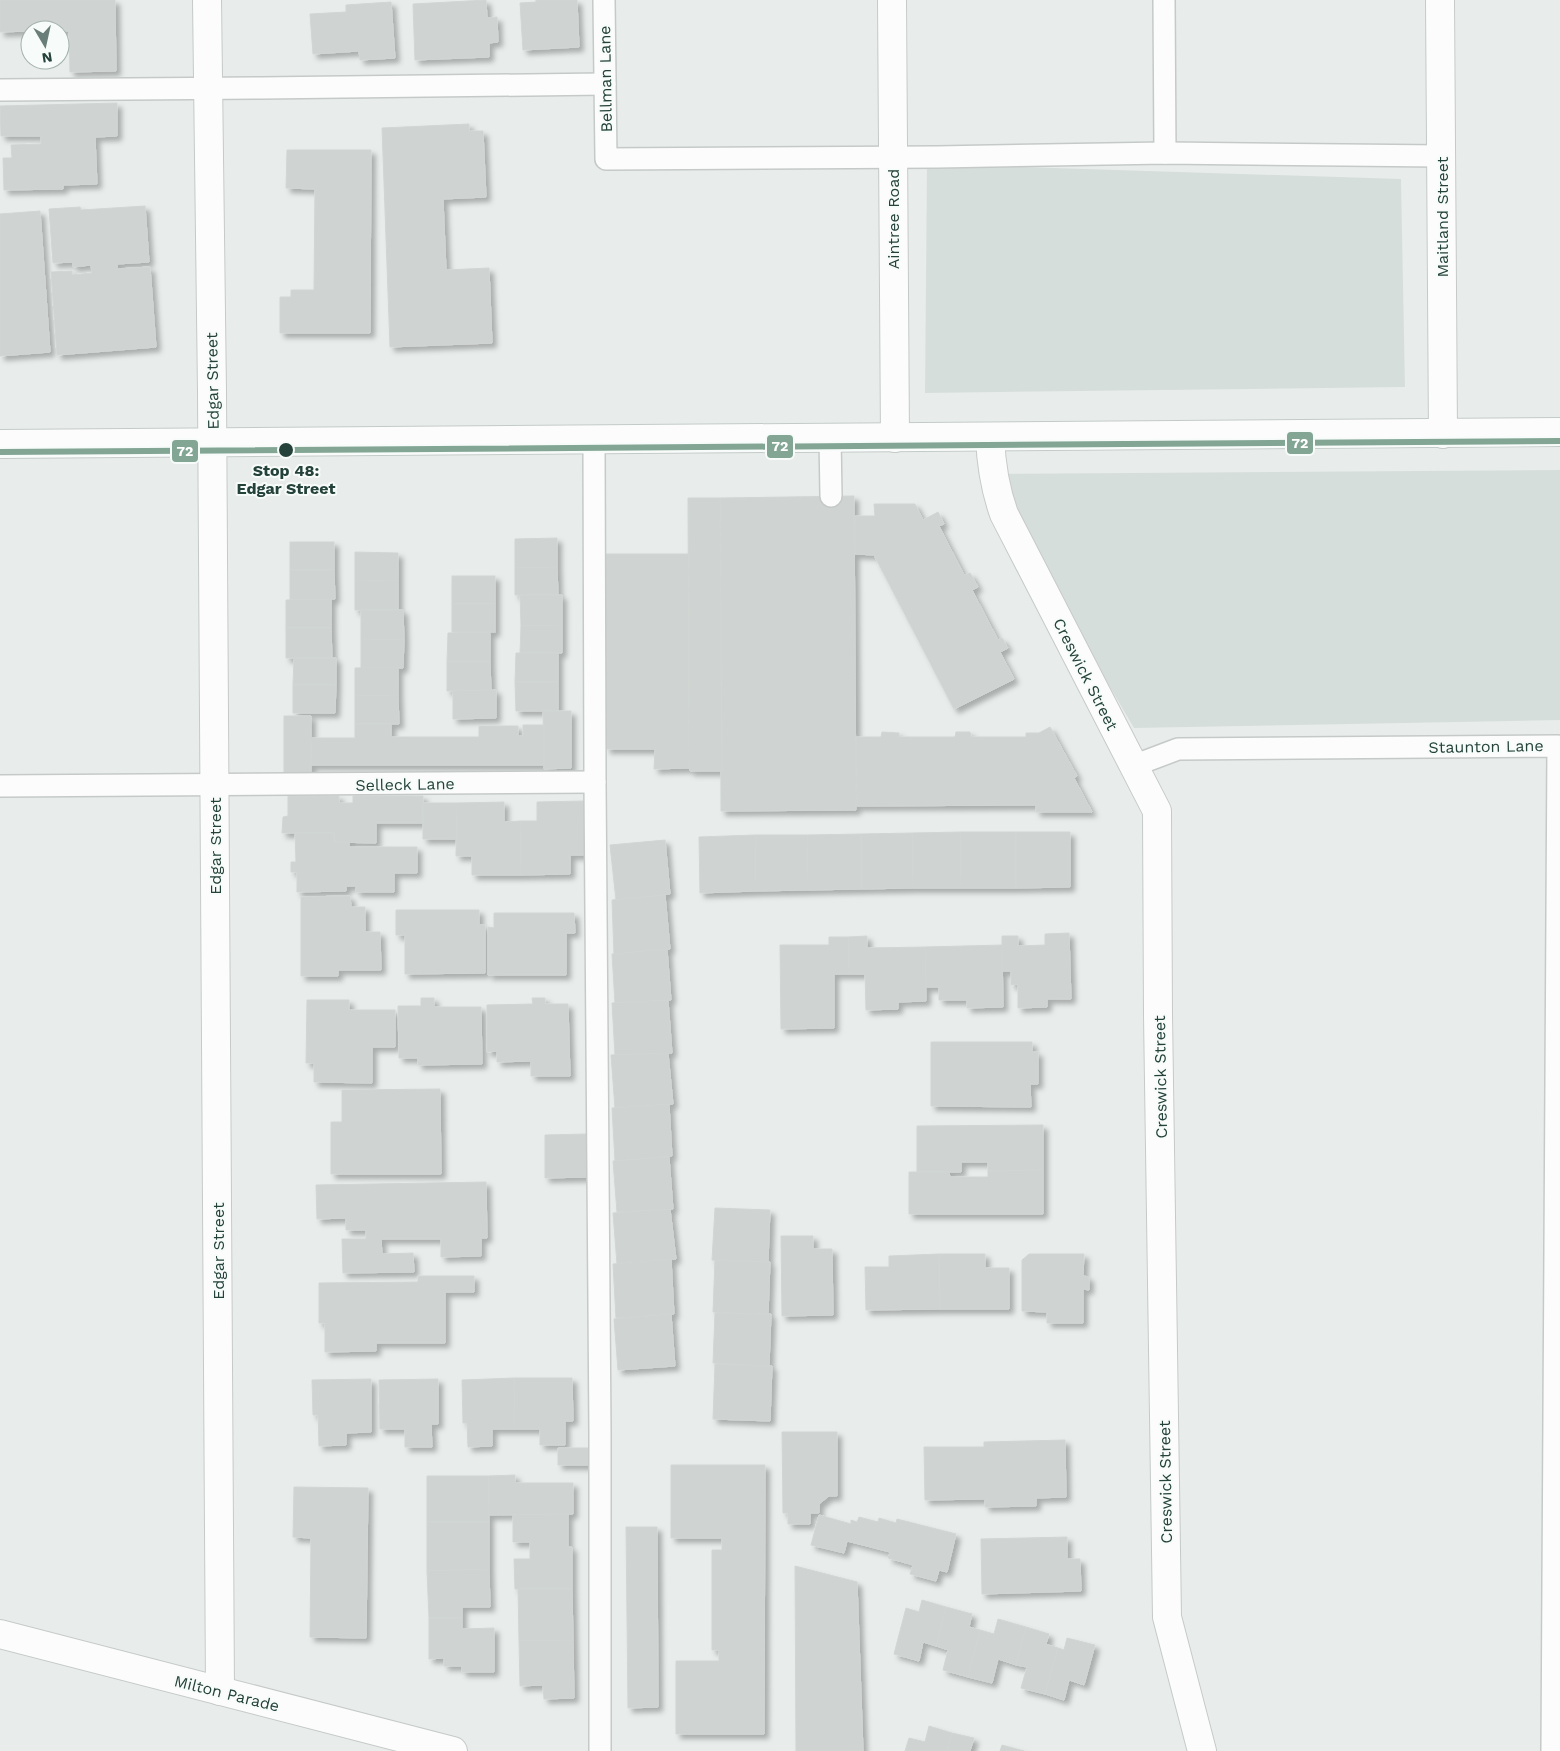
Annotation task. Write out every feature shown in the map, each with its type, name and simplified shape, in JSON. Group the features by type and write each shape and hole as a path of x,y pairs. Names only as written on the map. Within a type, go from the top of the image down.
{"street":[{"name":"Edgar Street","path":"207,0 213,442 220,1691"},
{"name":"Aintree Road","path":"892,0 895,438"},
{"name":"Maitland Street","path":"1440,0 1443,434"},
{"path":"0,444 1560,432"},
{"name":"Creswick Street","path":"990,437 993,475 1004,514 1157,811 1158,1015 1167,1617 1202,1751"},
{"name":"Milton Parade","path":"0,1634 453,1751"}],"lane":[{"name":"Bellman Lane","path":"604,0 606,159 893,157"},
{"path":"1164,0 1165,153"},
{"path":"0,90 605,84"},
{"path":"893,157 1165,153 1441,156"},
{"path":"830,437 831,496"},
{"path":"594,440 600,1751"},
{"name":"Staunton Lane","path":"1133,766 1178,749 1558,746 1552,1751"},
{"name":"Selleck Lane","path":"0,786 595,782"}],"shaded area":[{"path":"927,164 1401,179 1405,387 925,393"},
{"path":"1560,470 1560,720 1134,728 985,474"}],"building":[{"path":"0,0 115,0 116,71 70,72 70,20 20,20 20,31 0,32"},
{"path":"486,0 487,18 497,17 498,42 489,43 489,57 415,60 413,4"},
{"path":"536,0 577,0 579,47 523,50 520,3 536,2"},
{"path":"391,2 395,58 360,60 359,51 313,54 310,14 346,12 346,5"},
{"path":"117,103 117,136 95,137 97,184 63,185 63,189 4,190 3,158 12,158 11,145 41,144 41,136 1,136 0,106"},
{"path":"469,124 469,131 483,131 486,197 443,199 446,270 489,268 492,343 390,347 382,128"},
{"path":"287,150 371,150 370,333 280,333 280,297 291,297 291,290 314,290 315,189 286,188"},
{"path":"145,206 149,262 117,264 117,269 150,267 156,347 57,355 51,272 72,271 72,275 92,273 91,265 73,267 73,262 53,263 49,209 80,207 81,210"},
{"path":"40,211 50,352 0,356 0,214"},
{"path":"854,496 856,810 721,811 720,498"},
{"path":"688,498 720,498 722,771 690,771 689,768"},
{"path":"874,504 915,504 923,520 938,512 944,524 939,526 964,575 970,573 978,587 972,590 998,640 1002,638 1008,648 1000,652 1014,679 954,709 874,555 855,554 855,516 875,516"},
{"path":"557,538 557,567 515,568 515,539"},
{"path":"290,542 334,542 334,570 290,570"},
{"path":"355,552 398,553 398,581 355,580"},
{"path":"604,554 688,554 689,768 654,769 655,749 606,749"},
{"path":"557,567 558,595 515,595 515,568"},
{"path":"290,570 334,570 335,599 290,600"},
{"path":"452,576 495,576 495,604 452,604"},
{"path":"355,580 398,581 398,610 355,610"},
{"path":"520,595 562,595 562,625 521,626"},
{"path":"331,599 331,628 286,628 286,600"},
{"path":"452,604 495,604 495,632 452,632"},
{"path":"361,610 403,610 404,640 361,639"},
{"path":"562,625 562,653 520,653 521,626"},
{"path":"286,628 331,628 332,658 286,658"},
{"path":"490,632 490,662 447,662 448,633"},
{"path":"361,639 404,640 403,668 361,668"},
{"path":"516,653 558,653 558,682 515,682"},
{"path":"294,658 336,658 336,685 293,685"},
{"path":"447,662 490,662 491,690 447,691"},
{"path":"398,667 398,695 355,696 355,668"},
{"path":"515,682 558,682 558,711 516,711"},
{"path":"293,685 336,685 335,713 293,713"},
{"path":"496,690 496,718 453,719 453,691"},
{"path":"398,695 399,724 355,724 355,696"},
{"path":"543,711 571,711 571,768 544,769"},
{"path":"284,716 311,716 311,775 284,774"},
{"path":"355,724 391,724 391,737 479,737 479,726 518,726 518,736 523,736 523,725 544,725 544,765 311,765 312,738 355,738"},
{"path":"1050,727 1077,776 1074,778 1092,812 1036,812 1036,805 857,806 856,737 881,737 882,732 899,733 899,737 955,737 956,732 970,732 971,737 1026,737 1026,733 1039,733"},
{"path":"288,796 339,796 339,803 353,803 353,796 423,796 423,823 376,823 376,843 334,842 334,833 282,833 283,817 288,816"},
{"path":"584,801 585,855 570,855 570,874 521,875 520,821 537,821 537,802"},
{"path":"504,802 504,822 520,821 521,875 472,875 472,856 456,856 457,803"},
{"path":"423,803 457,803 456,839 423,839"},
{"path":"960,832 1016,832 1016,888 961,888"},
{"path":"960,832 961,888 913,888 912,833"},
{"path":"1016,832 1070,832 1070,887 1016,888"},
{"path":"295,833 334,833 334,842 349,842 349,847 417,847 417,873 394,873 394,892 356,892 356,886 346,886 346,891 297,892 297,872 291,872 291,862 296,862"},
{"path":"912,833 913,888 861,889 861,834"},
{"path":"861,834 861,889 808,890 807,835"},
{"path":"755,835 807,835 808,890 756,891"},
{"path":"755,835 756,891 700,893 699,837"},
{"path":"665,840 670,894 616,900 610,845"},
{"path":"665,895 670,949 614,954 612,900"},
{"path":"350,896 351,907 365,907 365,932 380,932 381,970 338,970 338,976 301,976 301,897"},
{"path":"396,910 479,910 479,925 485,925 485,973 405,974 405,935 396,935"},
{"path":"494,913 574,913 575,933 566,933 566,975 488,975 488,927 494,928"},
{"path":"1069,933 1071,999 1047,999 1047,1007 1018,1008 1018,984 1011,985 1011,971 1002,971 1002,936 1018,936 1018,946 1045,945 1045,934"},
{"path":"867,936 867,948 925,947 926,1001 898,1002 898,1009 866,1010 865,974 849,974 848,937"},
{"path":"829,937 848,937 849,974 834,974 834,1028 781,1029 780,945 829,945"},
{"path":"1002,945 1003,1007 967,1008 967,1000 939,1000 939,987 926,987 925,947"},
{"path":"667,949 671,1000 615,1003 612,954"},
{"path":"421,998 434,998 434,1007 481,1007 482,1064 418,1065 418,1058 399,1058 398,1006 421,1006"},
{"path":"532,998 545,998 545,1004 568,1004 570,1076 531,1076 531,1061 497,1062 497,1051 487,1052 487,1005 533,1004"},
{"path":"307,1000 349,1000 349,1010 395,1010 395,1047 372,1047 372,1083 314,1082 314,1063 306,1063"},
{"path":"668,1000 672,1053 615,1055 612,1003"},
{"path":"931,1042 1032,1042 1032,1052 1038,1052 1038,1084 1030,1084 1031,1107 931,1106"},
{"path":"668,1053 673,1104 615,1108 611,1055"},
{"path":"440,1089 441,1174 331,1174 331,1122 342,1122 342,1090"},
{"path":"669,1104 672,1156 615,1161 612,1108"},
{"path":"1043,1125 1043,1170 988,1171 988,1162 961,1162 961,1172 917,1172 917,1126"},
{"path":"586,1134 587,1177 545,1178 545,1135"},
{"path":"669,1157 673,1209 617,1212 613,1161"},
{"path":"1043,1170 1043,1214 909,1214 909,1172 949,1172 950,1177 988,1177 988,1171"},
{"path":"486,1182 487,1238 481,1238 481,1256 441,1257 441,1239 381,1239 382,1254 413,1253 414,1272 343,1273 342,1239 366,1239 366,1230 346,1230 346,1218 317,1219 316,1185"},
{"path":"715,1208 770,1210 768,1262 712,1260"},
{"path":"670,1209 676,1259 617,1264 613,1213"},
{"path":"781,1236 813,1236 813,1249 832,1249 833,1315 782,1316"},
{"path":"939,1254 985,1254 985,1268 1009,1268 1009,1309 940,1309"},
{"path":"939,1254 940,1309 866,1310 865,1267 889,1267 889,1256"},
{"path":"1029,1254 1084,1254 1083,1276 1089,1277 1089,1290 1083,1289 1083,1323 1047,1323 1047,1312 1022,1311 1022,1260"},
{"path":"671,1259 674,1314 616,1318 613,1264"},
{"path":"715,1260 770,1262 768,1315 713,1312"},
{"path":"418,1276 474,1276 474,1292 445,1292 445,1343 376,1343 376,1351 325,1352 325,1323 319,1323 319,1283 418,1282"},
{"path":"715,1313 771,1314 769,1366 713,1363"},
{"path":"671,1314 675,1366 618,1370 614,1319"},
{"path":"715,1364 772,1366 770,1421 713,1419"},
{"path":"514,1378 572,1378 573,1421 565,1421 565,1445 540,1445 540,1429 515,1429"},
{"path":"514,1378 515,1429 492,1429 492,1446 468,1447 467,1423 463,1423 462,1380"},
{"path":"371,1379 371,1432 346,1433 346,1445 319,1446 318,1415 313,1415 312,1380"},
{"path":"438,1379 438,1424 431,1424 432,1447 405,1447 405,1429 380,1429 379,1380"},
{"path":"782,1432 837,1432 837,1496 829,1496 819,1504 819,1513 810,1513 810,1524 788,1524 788,1513 783,1513"},
{"path":"1065,1440 1066,1497 1036,1498 1036,1506 985,1507 985,1499 925,1500 924,1447 984,1447 984,1442"},
{"path":"558,1448 588,1448 589,1465 558,1465"},
{"path":"671,1465 765,1465 764,1734 676,1734 676,1661 719,1661 719,1650 712,1650 712,1550 722,1550 722,1538 671,1538"},
{"path":"515,1475 515,1483 573,1483 573,1514 489,1515 488,1476"},
{"path":"427,1476 488,1476 489,1522 427,1522"},
{"path":"294,1487 368,1488 366,1638 310,1637 311,1538 293,1537"},
{"path":"568,1514 568,1547 572,1547 572,1589 515,1589 514,1559 530,1559 530,1542 513,1542 513,1515"},
{"path":"819,1515 851,1524 851,1520 857,1522 859,1517 878,1522 879,1518 896,1523 897,1519 956,1534 947,1572 939,1570 936,1581 910,1574 913,1565 888,1558 890,1552 847,1541 844,1553 811,1545"},
{"path":"427,1522 489,1522 489,1569 427,1571"},
{"path":"626,1527 657,1527 658,1707 628,1708"},
{"path":"1067,1537 1067,1559 1080,1559 1081,1591 982,1594 981,1539"},
{"path":"795,1566 857,1582 863,1751 796,1751"},
{"path":"489,1569 490,1607 462,1607 462,1618 429,1618 427,1571"},
{"path":"518,1589 572,1589 573,1640 519,1641"},
{"path":"922,1600 946,1607 936,1646 923,1642 919,1661 894,1654 906,1608 919,1612"},
{"path":"946,1607 972,1614 969,1627 980,1630 968,1677 943,1670 948,1650 936,1646"},
{"path":"429,1618 462,1618 462,1629 494,1628 494,1672 462,1672 462,1666 444,1666 444,1658 429,1659"},
{"path":"998,1619 1026,1627 1016,1665 998,1659 992,1683 968,1677 980,1630 994,1634"},
{"path":"1026,1627 1049,1634 1046,1644 1058,1648 1045,1694 1021,1688 1027,1667 1016,1665"},
{"path":"1067,1638 1095,1645 1084,1685 1069,1680 1064,1700 1045,1694 1058,1648 1064,1650"},
{"path":"573,1640 574,1698 544,1699 543,1685 520,1686 519,1641"},
{"path":"929,1726 952,1733 947,1751 905,1751 909,1738 925,1742"},
{"path":"952,1733 974,1738 970,1751 947,1751"},
{"path":"1002,1745 1024,1751 1000,1751"}],"transit line":[{"name":"72","path":"0,452 1560,441"}],"place":[{"name":"Stop 48: Edgar Street","path":"286,450"}]}
